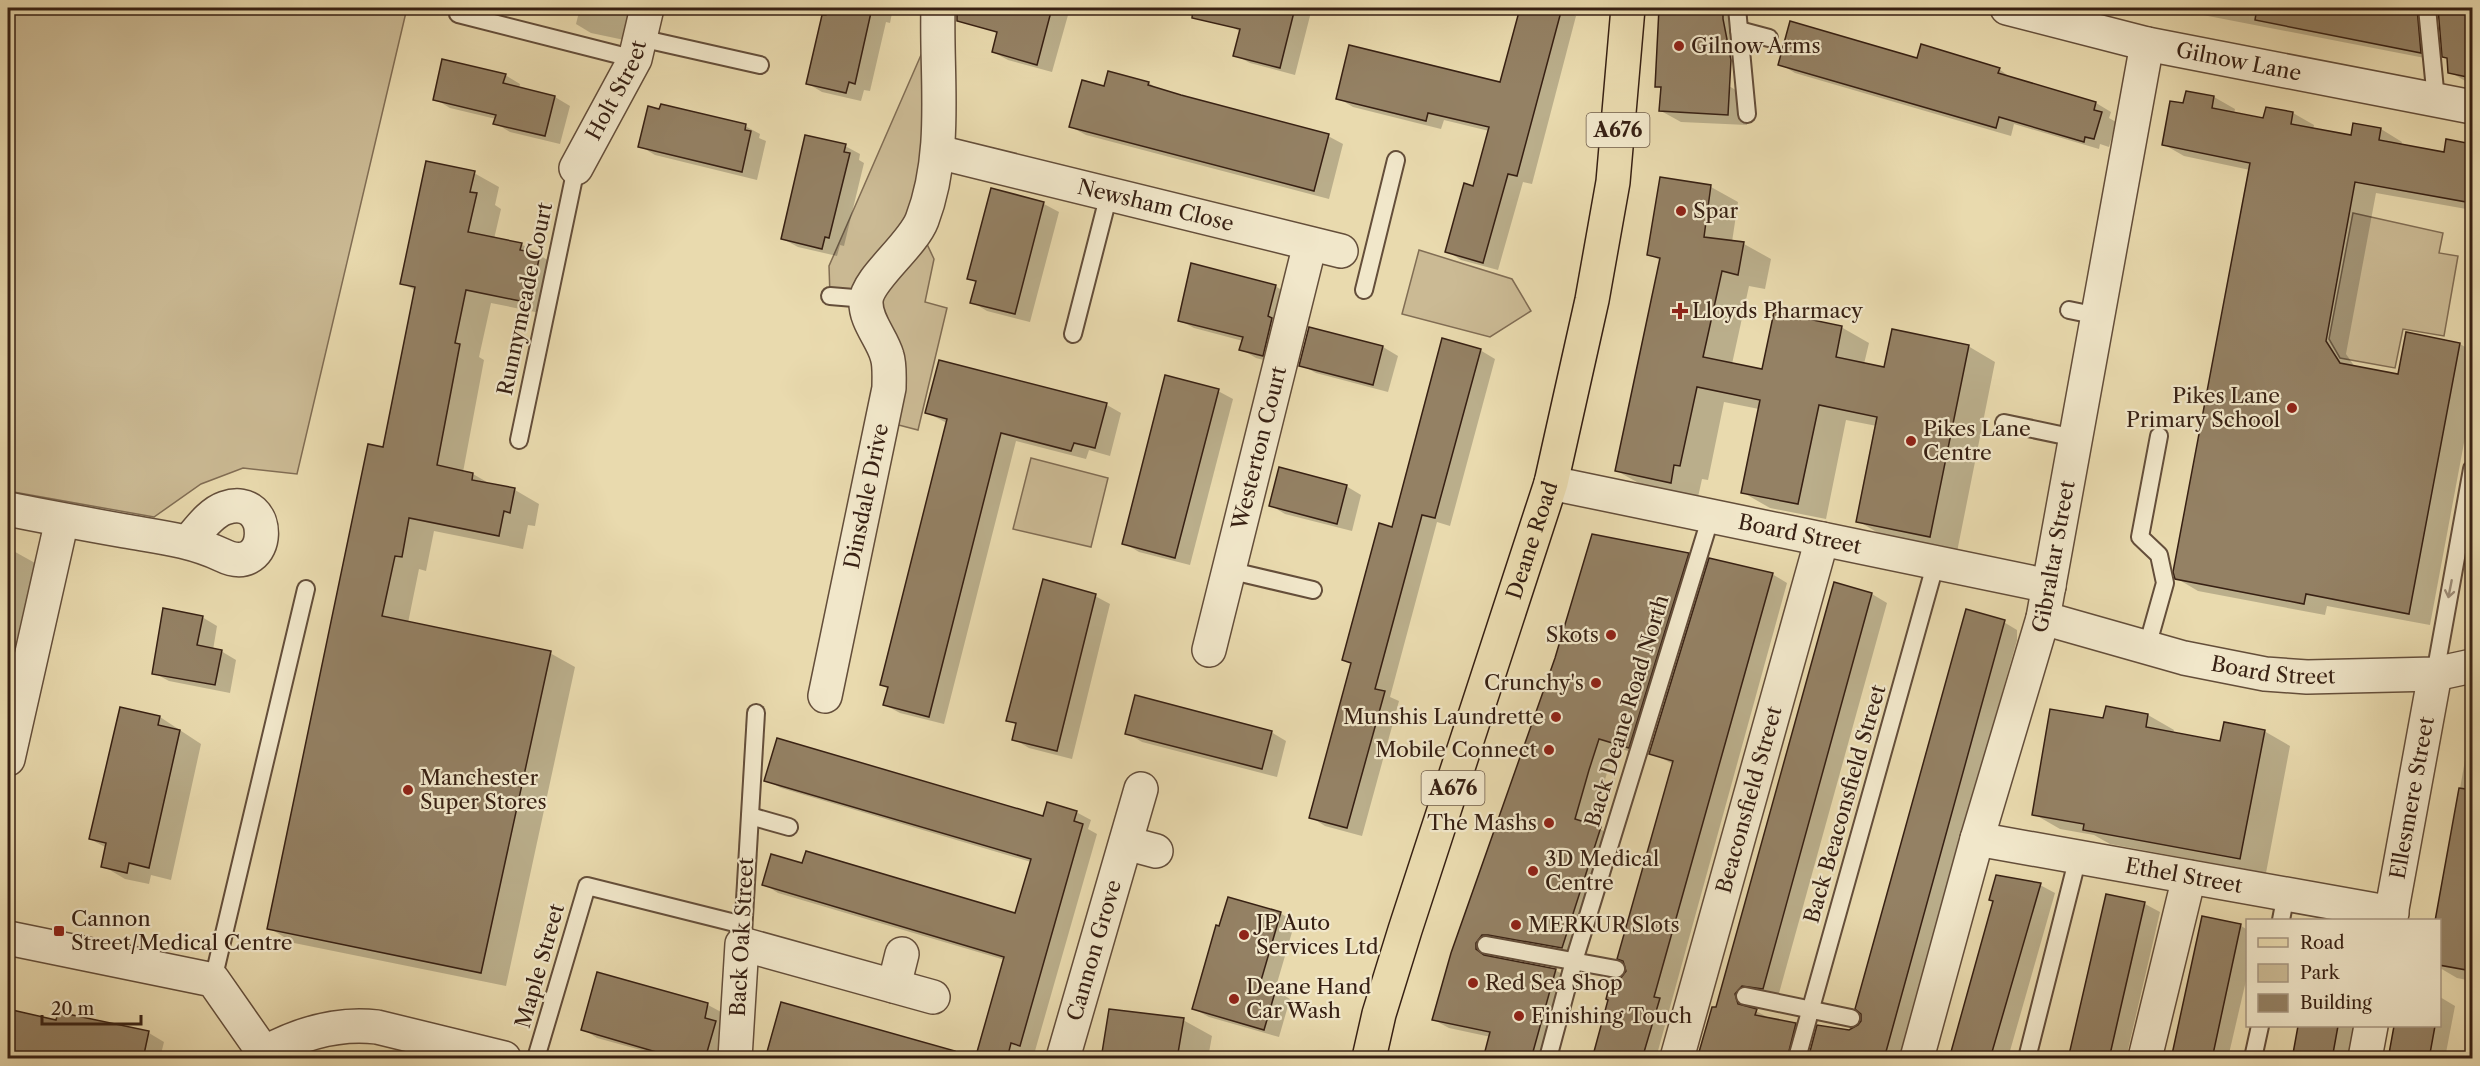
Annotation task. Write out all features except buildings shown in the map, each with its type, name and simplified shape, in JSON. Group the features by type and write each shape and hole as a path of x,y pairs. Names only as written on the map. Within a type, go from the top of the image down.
{"main road":[{"name":"Deane Road","path":"1369,1059 1405,930 1551,483 1592,300 1613,182 1628,8"}],"street":[{"path":"866,299 877,278 908,245 922,221 932,187 938,152 938,8"},
{"name":"Gilnow Lane","path":"2007,8 2147,44 2472,107"},
{"name":"Holt Street","path":"576,168 641,35"},
{"name":"Gibraltar Street","path":"1917,1059 1977,839 2043,618 2075,438 2083,313 2147,44"},
{"name":"Newsham Close","path":"938,152 1341,251"},
{"name":"Westerton Court","path":"1209,650 1228,570 1341,251"},
{"name":"Dinsdale Drive","path":"825,696 889,388 888,357 868,315 866,299"},
{"name":"Board Street","path":"1551,483 2049,586"},
{"path":"8,509 188,542"},
{"path":"8,759 62,520"},
{"name":"Beaconsfield Street","path":"1677,1059 1822,539"},
{"name":"Board Street","path":"2043,618 2184,658 2265,674 2307,677 2435,674 2472,666"},
{"name":"Ellesmere Street","path":"2391,917 2435,674"},
{"name":"Cannon Grove","path":"1064,1059 1141,847 1141,789"},
{"name":"Ethel Street","path":"1977,839 2189,877 2284,908 2391,917"},
{"path":"2145,1059 2189,877"},
{"path":"743,934 894,986 933,997"},
{"name":"Back Oak Street","path":"735,1059 743,934"},
{"path":"8,938 213,980 260,1056 287,1041 309,1033 336,1027 362,1025 504,1059"},
{"path":"894,986 902,954"},
{"path":"2365,1059 2371,1027"}],"lane":[{"path":"1737,8 1747,114"},
{"path":"2427,8 2436,100"},
{"path":"458,14 641,35 760,65"},
{"path":"1739,30 1769,38"},
{"path":"1364,290 1341,251 1396,160"},
{"name":"Runnymeade Court","path":"519,440 576,168"},
{"path":"1073,334 1109,194"},
{"path":"830,296 866,299"},
{"path":"2004,423 2075,438"},
{"path":"2147,647 2165,583 2159,555 2140,537 2159,436"},
{"path":"2435,674 2472,469"},
{"name":"Back Deane Road North","path":"1548,1059 1574,961 1711,516"},
{"name":"Back Beaconsfield Street","path":"1797,1059 1936,562"},
{"path":"1228,570 1313,590"},
{"path":"213,980 306,589"},
{"name":"Back Oak Street","path":"743,934 756,713"},
{"path":"750,816 789,827"},
{"path":"2027,1059 2078,857"},
{"name":"Maple Street","path":"536,1059 587,886 743,934"},
{"path":"1486,945 1616,969"},
{"path":"1745,996 1851,1018"},
{"path":"2253,1059 2260,1027"}],"green space":[{"path":"8,8 407,8 297,474 243,468 201,484 154,517 8,491"},
{"path":"938,16 919,227 934,259 925,302 947,308 918,430 883,421 866,299 830,296 829,266"},
{"path":"2353,213 2443,233 2439,253 2458,256 2444,336 2403,329 2395,368 2340,358 2329,339"},
{"path":"1419,250 1512,279 1531,311 1490,337 1402,314"},
{"path":"1031,458 1108,478 1091,547 1013,529"}],"place":[{"name":"Gilnow Arms","path":"1679,46"},
{"name":"Spar","path":"1681,211"},
{"name":"Lloyds Pharmacy","path":"1680,311"},
{"name":"Pikes Lane Primary School","path":"2292,408"},
{"name":"Pikes Lane Centre","path":"1911,441"},
{"name":"Skots","path":"1611,635"},
{"name":"Crunchy's","path":"1596,683"},
{"name":"Munshis Laundrette","path":"1556,717"},
{"name":"Mobile Connect","path":"1549,750"},
{"name":"Manchester Super Stores","path":"408,790"},
{"name":"The Mashs","path":"1549,823"},
{"name":"3D Medical Centre","path":"1533,871"},
{"name":"MERKUR Slots","path":"1516,925"},
{"name":"Cannon Street/Medical Centre","path":"59,931"},
{"name":"JP Auto Services Ltd","path":"1244,935"},
{"name":"Red Sea Shop","path":"1473,983"},
{"name":"Deane Hand Car Wash","path":"1234,999"},
{"name":"Finishing Touch","path":"1519,1016"}]}
